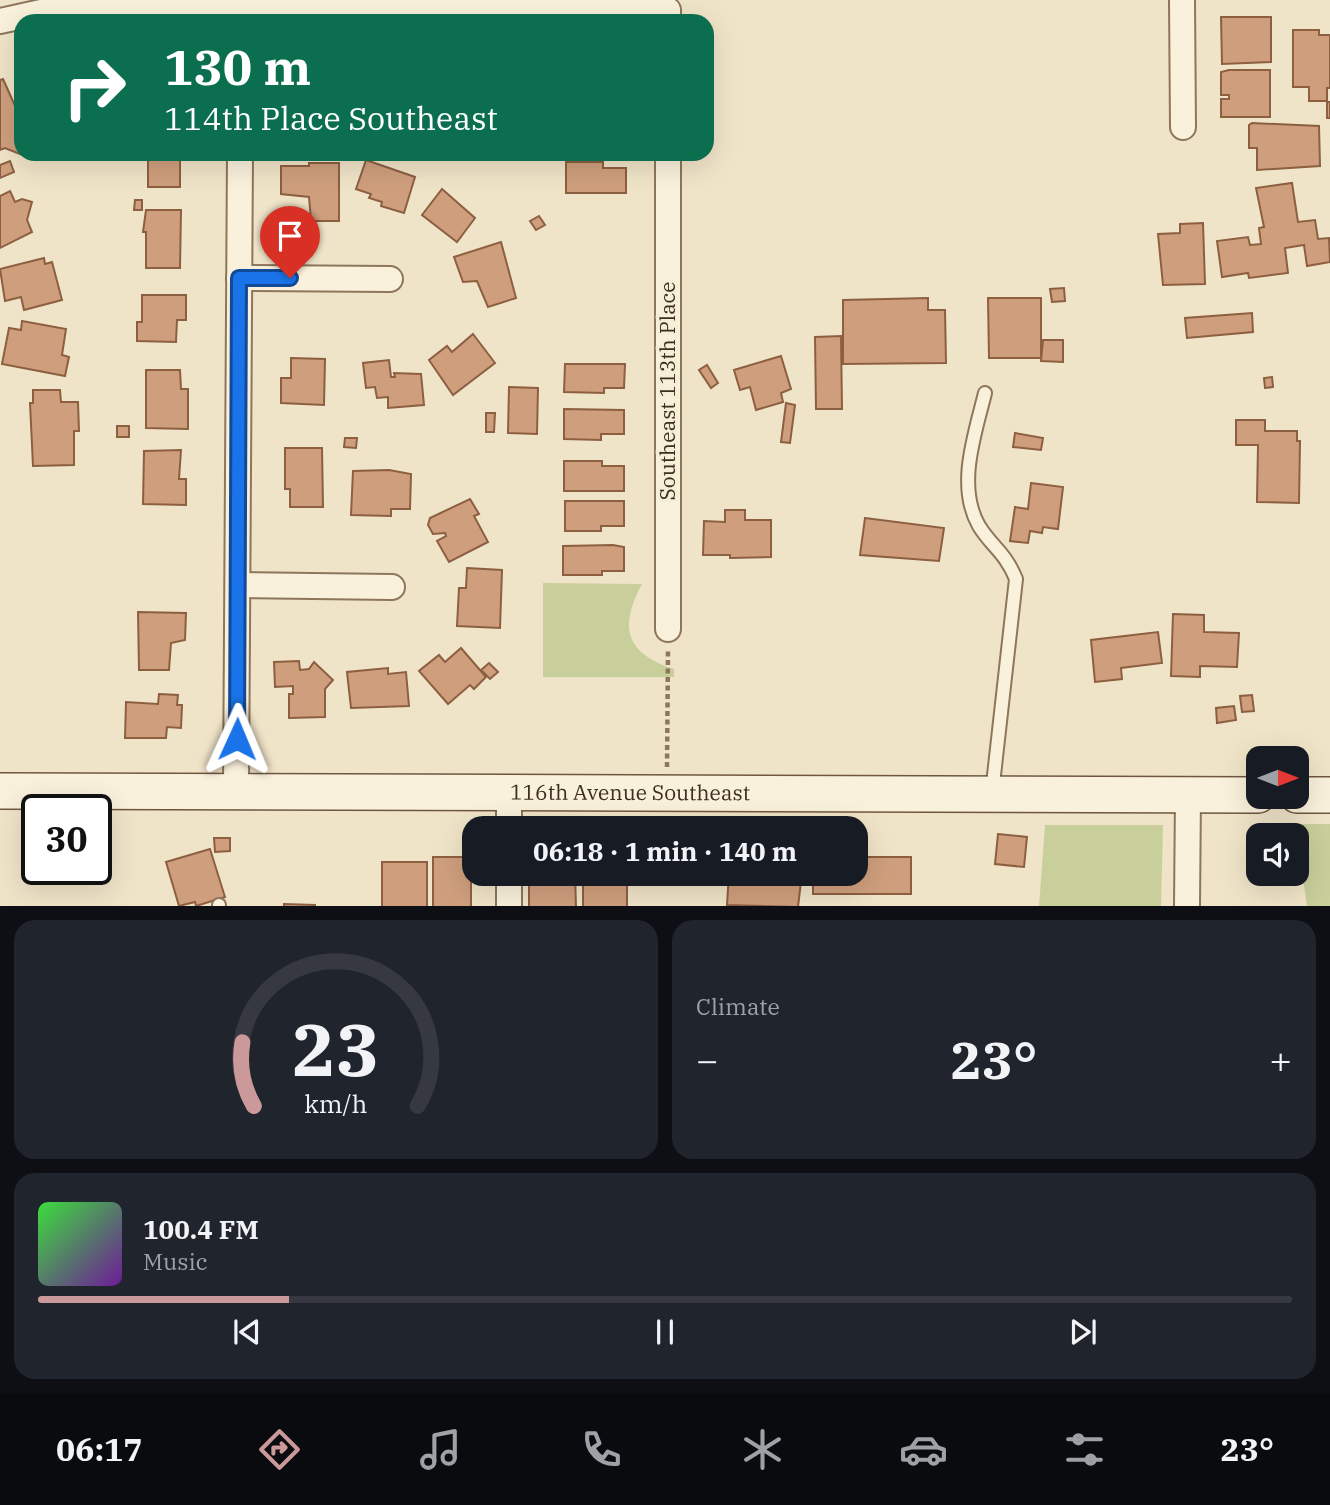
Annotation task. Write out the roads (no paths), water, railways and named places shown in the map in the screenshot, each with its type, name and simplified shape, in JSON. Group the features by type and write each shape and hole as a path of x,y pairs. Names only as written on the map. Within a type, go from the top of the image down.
{"main road":[{"name":"116th Avenue Southeast","path":"0,791 1246,795"},
{"path":"1309,795 1330,795"}],"street":[{"path":"1182,0 1183,127"},
{"path":"32,14 64,7 241,14"},
{"path":"236,790 240,161"},
{"name":"Southeast 113th Place","path":"668,161 668,629"},
{"path":"239,278 390,279"},
{"path":"239,584 392,587"},
{"path":"509,791 509,816"},
{"path":"1187,906 1188,794"},
{"path":"509,886 509,906"}],"lane":[{"path":"985,393 969,460 969,502 979,526 1008,559 1016,579 992,794"}]}
